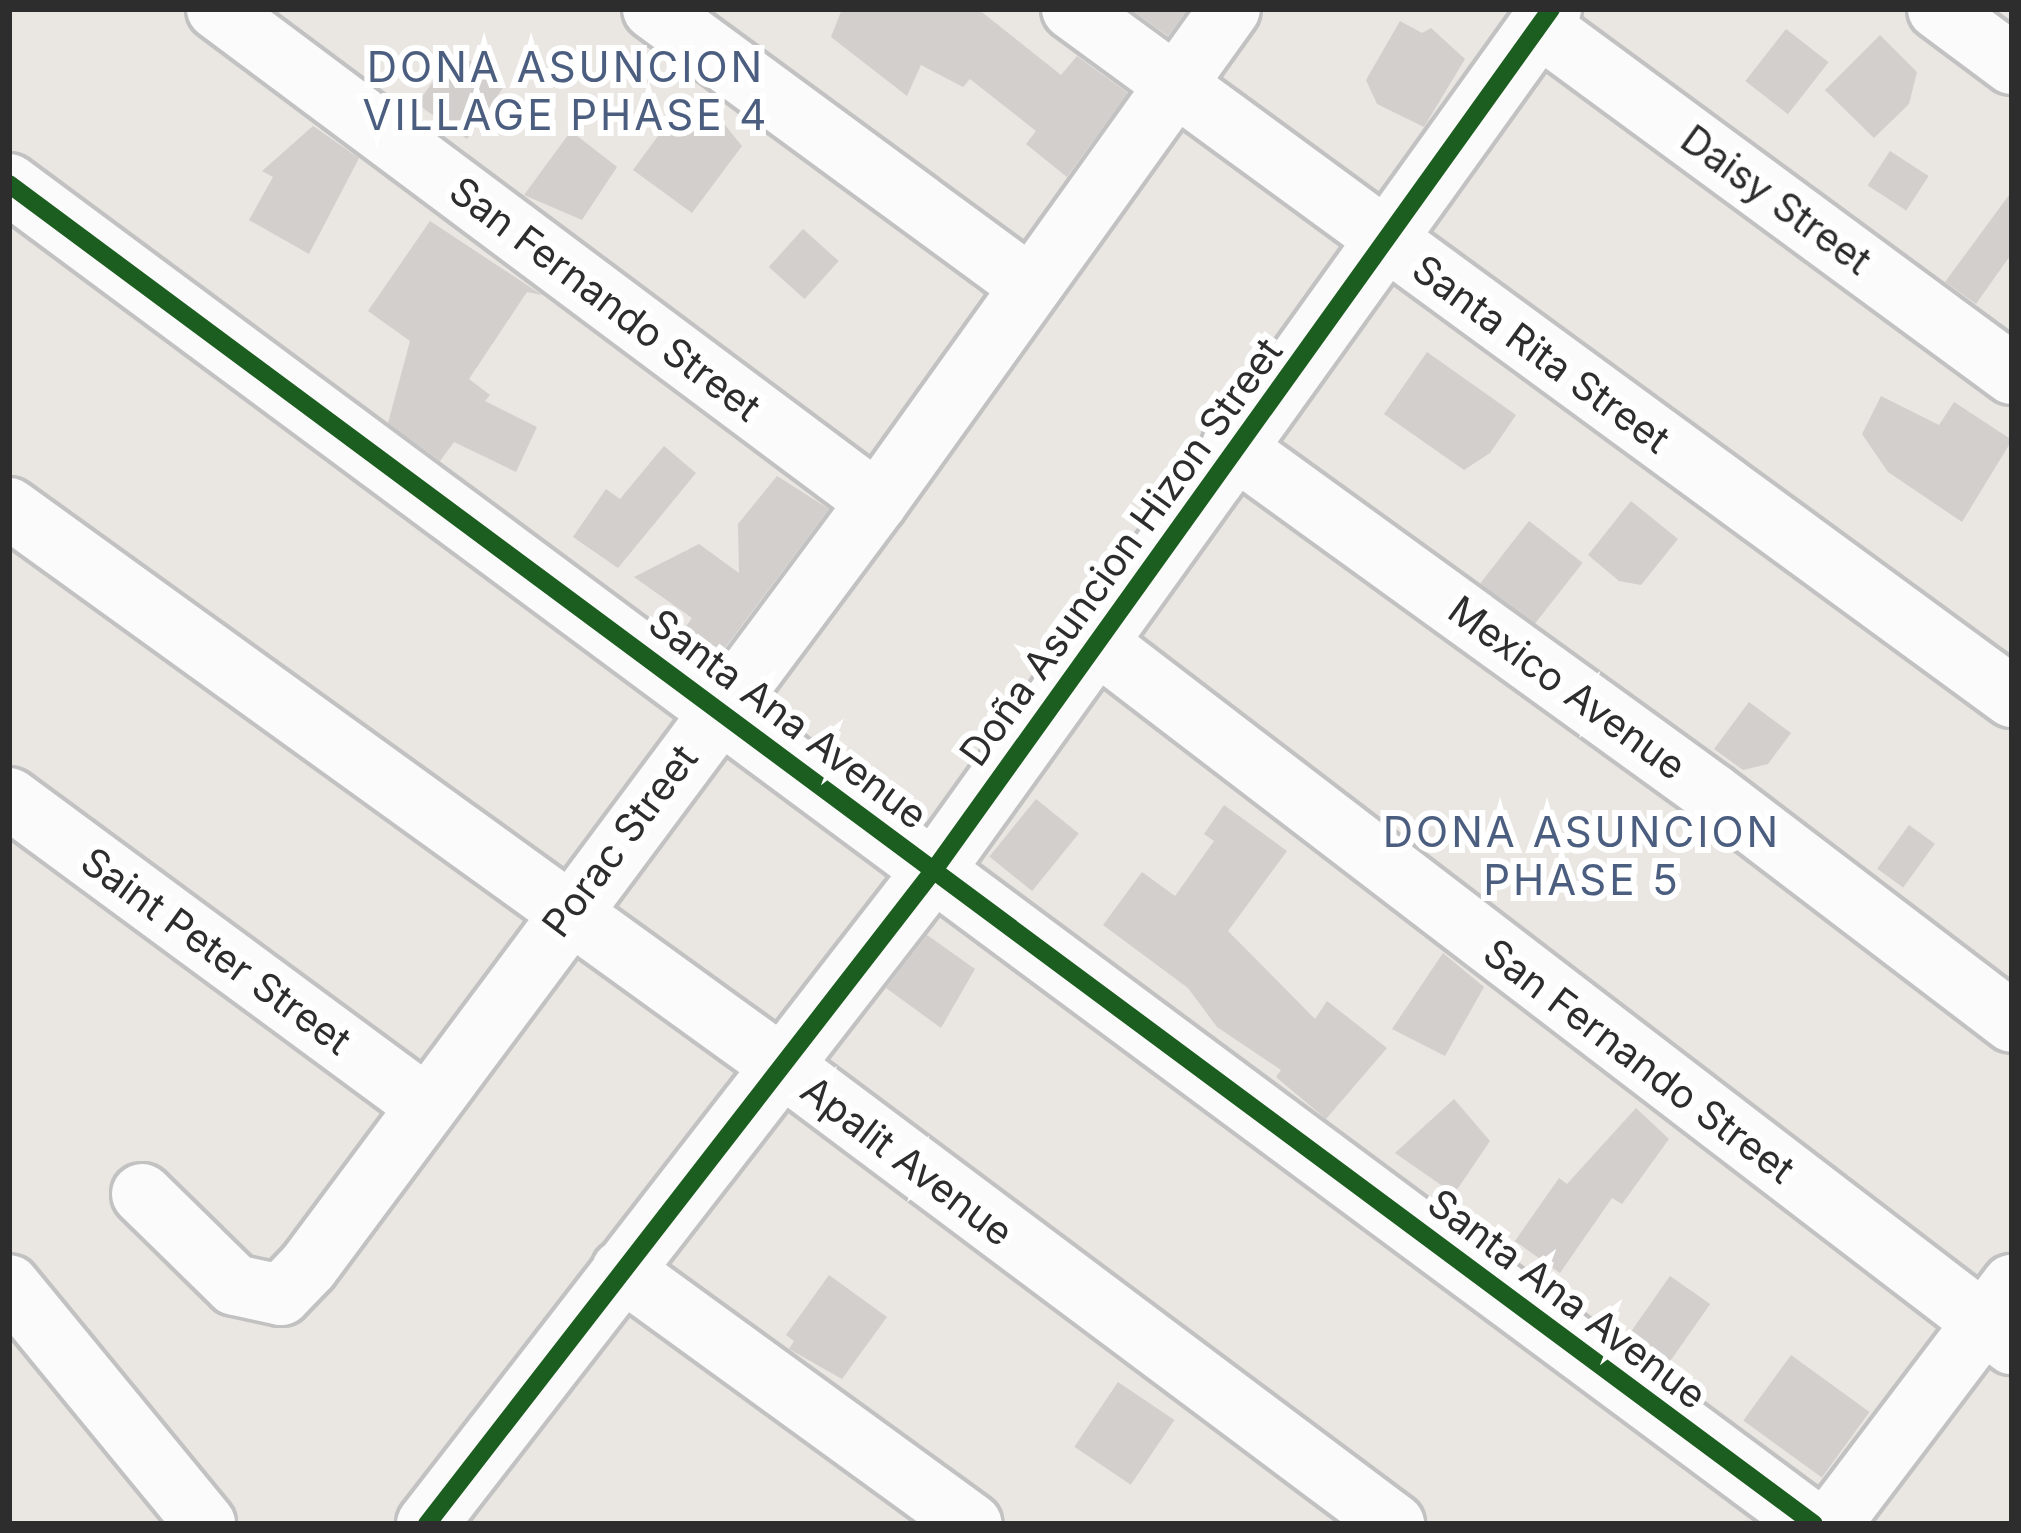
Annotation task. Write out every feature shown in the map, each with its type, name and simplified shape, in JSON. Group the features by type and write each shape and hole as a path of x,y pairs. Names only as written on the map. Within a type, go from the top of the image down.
{"street":[{"name":"San Fernando Street","path":"218,9 877,502"},
{"path":"653,9 1026,283"},
{"name":"Santa Rita Street","path":"1072,9 2012,697"},
{"name":"Porac Street","path":"142,1194 235,1286 281,1295 877,502 1026,283 1230,9"},
{"path":"1938,9 2012,64"},
{"name":"Doña Asuncion Hizon Street","path":"427,1524 934,870 1232,446 1387,242 1545,17"},
{"name":"Daisy Street","path":"1545,17 2012,374"},
{"name":"Santa Ana Avenue","path":"9,184 1814,1524"},
{"name":"Mexico Avenue","path":"1232,446 1714,794 2012,1022"},
{"name":"Apalit Avenue","path":"9,508 785,1068 1394,1524"},
{"name":"San Fernando Street","path":"1097,643 2002,1318"},
{"name":"Saint Peter Street","path":"9,798 424,1104"},
{"path":"622,1270 971,1524"},
{"path":"9,1285 205,1524"},
{"path":"1831,1524 2002,1318"}],"building":[{"path":"842,9 978,9 1061,75 1077,56 1128,93 1067,177 1026,144 1036,131 970,79 963,87 921,65 907,96 831,37"},
{"path":"1130,9 1188,9 1168,36"},
{"path":"1400,21 1422,33 1431,28 1465,59 1424,127 1377,104 1366,80"},
{"path":"1786,29 1829,62 1788,114 1745,81"},
{"path":"1880,35 1917,72 1909,104 1874,138 1825,90"},
{"path":"455,50 505,85 467,139 417,104"},
{"path":"716,114 742,146 692,213 633,170 669,121"},
{"path":"313,126 359,158 309,254 249,220 273,177 262,171"},
{"path":"571,131 617,167 582,220 524,195"},
{"path":"1890,151 1929,176 1906,210 1868,185"},
{"path":"2012,191 2012,253 1976,304 1945,282"},
{"path":"430,221 542,295 527,292 469,379 490,395 485,401 537,427 516,472 454,442 440,461 388,423 410,341 368,311"},
{"path":"803,229 839,261 805,299 769,267"},
{"path":"1427,352 1516,415 1490,453 1464,470 1384,414"},
{"path":"1881,396 1939,425 1954,402 2012,440 1962,522 1888,472 1862,434"},
{"path":"664,446 696,473 618,568 573,537 606,489 620,499"},
{"path":"777,476 829,509 713,664 678,638 692,618 634,577 699,544 739,573 738,524"},
{"path":"1631,501 1678,539 1641,585 1619,581 1588,555"},
{"path":"1529,521 1583,563 1534,625 1480,583"},
{"path":"1749,702 1791,733 1768,764 1743,770 1714,749"},
{"path":"1036,799 1079,834 1032,891 989,857"},
{"path":"1224,805 1287,851 1228,931 1315,1019 1327,1001 1387,1048 1326,1119 1276,1077 1281,1070 1217,1027 1188,988 1103,925 1142,872 1175,896 1214,841 1204,834"},
{"path":"1909,825 1935,844 1903,887 1877,869"},
{"path":"927,935 975,969 941,1028 886,988"},
{"path":"1443,953 1484,987 1445,1056 1392,1029"},
{"path":"1454,1099 1490,1141 1454,1194 1395,1153"},
{"path":"1636,1108 1669,1139 1622,1204 1612,1198 1560,1273 1515,1241 1559,1178 1567,1184"},
{"path":"829,1275 887,1317 842,1379 789,1349 794,1341 786,1335"},
{"path":"1670,1276 1710,1304 1665,1369 1625,1341"},
{"path":"1791,1355 1869,1412 1822,1478 1743,1421"},
{"path":"1118,1382 1174,1420 1131,1485 1074,1447"}],"cycle path":[{"path":"427,1524 934,870 1551,9"},
{"path":"9,184 1814,1524"}],"district":[{"name":"DONA ASUNCION VILLAGE PHASE 4","path":"566,91"},
{"name":"DONA ASUNCION PHASE 5","path":"1582,856"}]}
